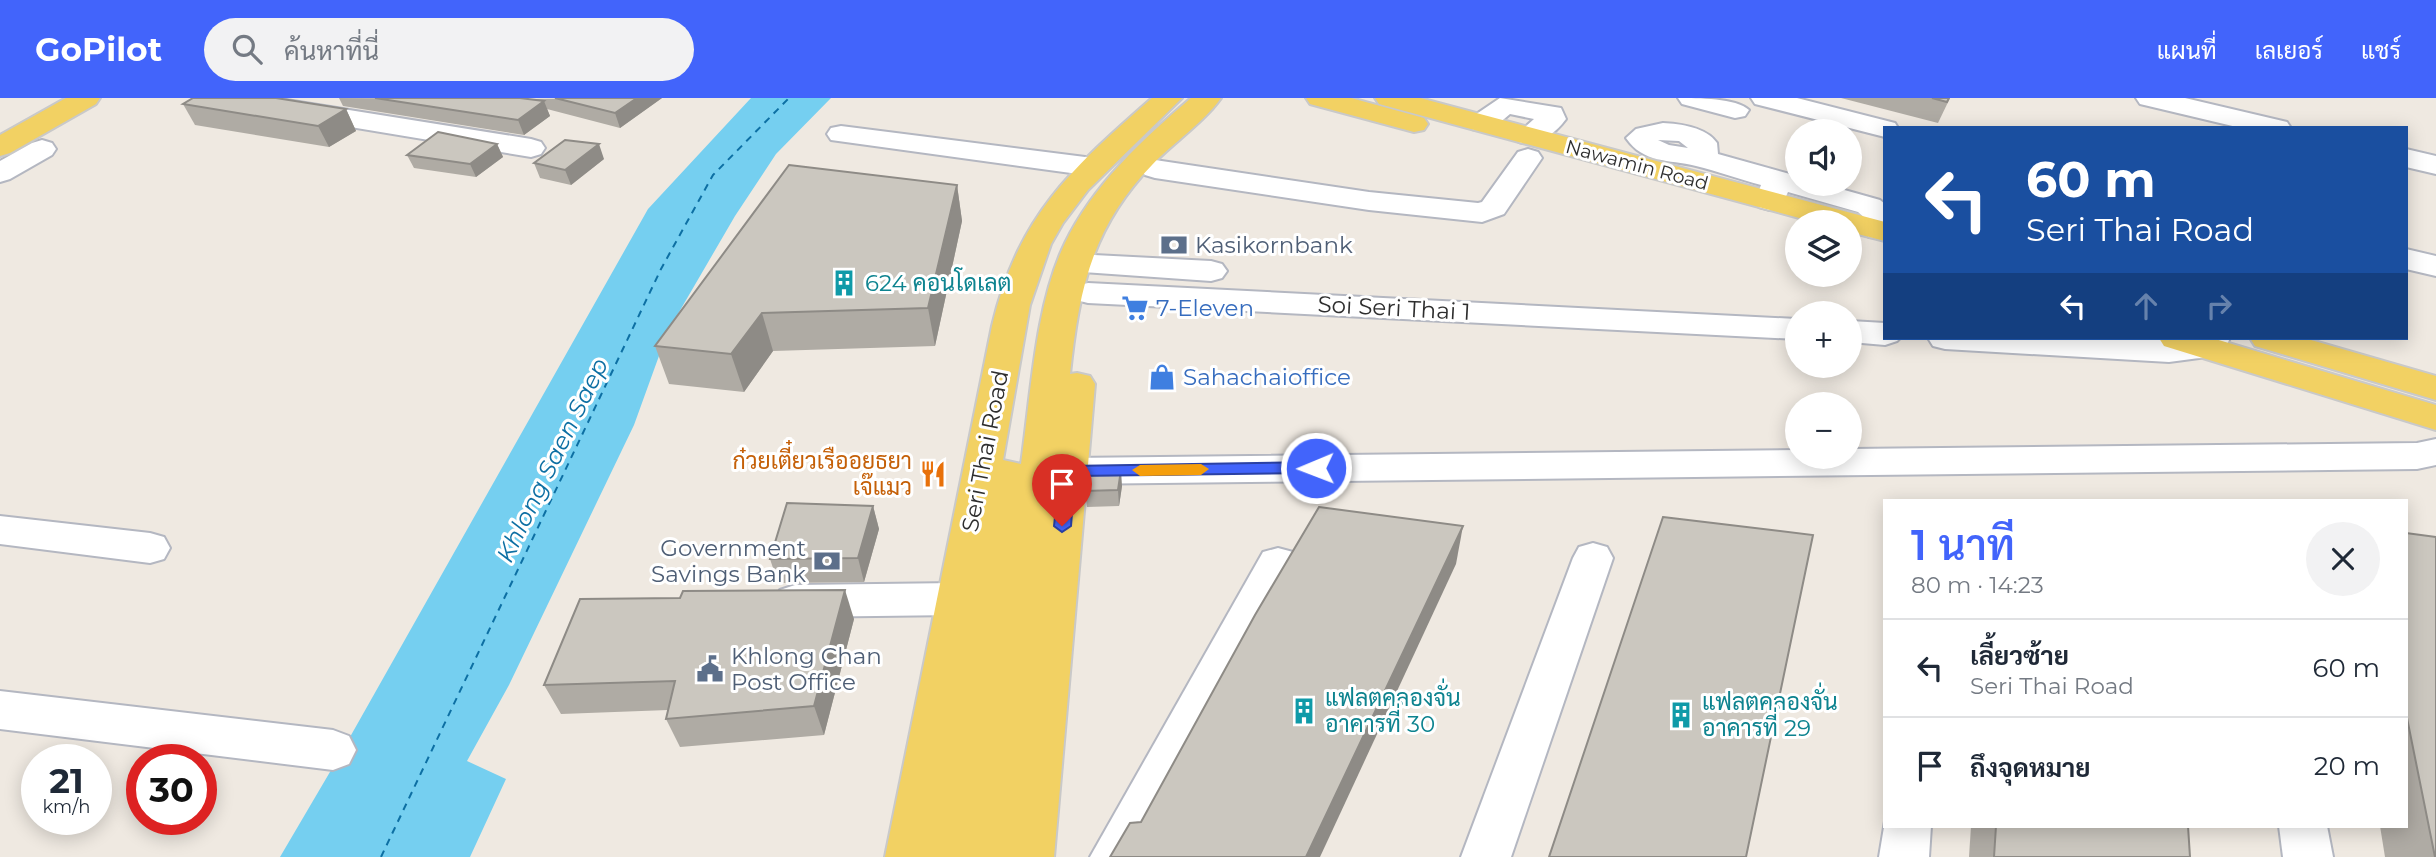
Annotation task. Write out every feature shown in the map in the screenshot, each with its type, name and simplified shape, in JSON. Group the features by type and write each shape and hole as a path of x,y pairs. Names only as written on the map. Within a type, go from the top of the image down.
{"main road":[{"path":"0,146 86,98"},
{"name":"Seri Thai Road","path":"910,857 1016,296 1035,244 1060,205 1093,167 1168,98"},
{"path":"946,857 1032,314 1042,274 1056,238 1076,205 1129,146 1182,98"},
{"path":"989,857 1060,314 1069,277 1082,241 1102,207 1148,153 1207,98"},
{"path":"1029,857 1068,471 1091,279 1115,216 1155,169 1229,98"},
{"name":"Nawamin Road","path":"1320,98 1474,131 1785,228"},
{"name":"Nawamin Road","path":"1389,98 1474,131"},
{"path":"0,119 50,100"},
{"path":"0,132 50,100"},
{"name":"Nawamin Road","path":"1529,147 1773,190"},
{"path":"1862,243 1883,239"},
{"path":"2190,340 2211,343 2436,418"},
{"path":"2274,340 2436,388"}],"street":[{"path":"224,98 531,148"},
{"path":"1692,98 1735,110"},
{"path":"1765,98 1883,128"},
{"path":"2150,98 2193,103 2270,126"},
{"path":"1155,169 1278,199 1364,213 1486,212 1493,208 1529,147 1552,119 1551,114 1509,102 1474,131"},
{"path":"841,134 1093,167"},
{"path":"0,173 42,149"},
{"path":"1705,157 1773,190 1869,206 1880,215 1883,239"},
{"path":"2408,158 2436,165"},
{"path":"2408,259 2436,265"},
{"path":"1091,279 1211,271"},
{"name":"Soi Seri Thai 1","path":"1091,279 1785,328"},
{"path":"1862,333 1883,334"},
{"path":"1979,340 2169,351 2211,343"},
{"path":"1068,471 1647,463 1924,463 2417,456 2436,452"},
{"path":"0,530 150,548"},
{"path":"1486,857 1593,558"},
{"path":"1115,857 1278,563"},
{"path":"753,602 957,598"},
{"path":"0,710 333,750"},
{"path":"1904,857 1907,828"},
{"path":"2303,828 2308,857"}],"water":[{"name":"Khlong Saen Saep","path":"751,98 831,98 776,154 735,216 668,331 634,425 509,685 467,761 506,779 470,857 280,857 648,209"}],"building":[{"path":"193,98 276,98 346,109 318,126 183,104"},
{"path":"375,98 520,98 544,101 518,120"},
{"path":"555,98 637,98 615,113"},
{"path":"1932,98 1949,98 1947,102"},
{"path":"438,132 497,144 470,164 407,155"},
{"path":"565,140 599,144 565,170 534,163"},
{"name":"624 คอนโดเลต","path":"789,165 957,185 928,308 762,313 731,354 655,346"},
{"path":"1087,470 1121,470 1118,490 1085,491"},
{"path":"787,503 873,506 858,558 770,559"},
{"name":"แฟลตคลองจั่น อาคารที่ 30","path":"1319,507 1463,526 1306,857 1110,857 1130,823 1141,822 1255,615"},
{"name":"แฟลตคลองจั่น อาคารที่ 29","path":"1663,517 1813,535 1746,857 1549,857"},
{"path":"2408,533 2436,537 2435,857 2408,723"},
{"name":"Khlong Chan Post Office","path":"845,590 814,706 666,719 675,681 544,685 580,599 680,598 683,591"},
{"path":"1996,828 2188,828 2190,857 1994,857"}],"ferry route":[{"path":"381,857 661,269 713,175 789,98"}],"slow traffic":[{"path":"1140,470 1201,469"}],"place":[{"name":"Kasikornbank","path":"1174,245"},
{"name":"624 คอนโดเลต","path":"844,283"},
{"name":"7-Eleven","path":"1135,308"},
{"name":"Sahachaioffice","path":"1162,377"},
{"name":"ก๋วยเตี๋ยวเรืออยุธยา เจ๊แมว","path":"933,474"},
{"name":"Government Savings Bank","path":"827,561"},
{"name":"Khlong Chan Post Office","path":"710,669"},
{"name":"แฟลตคลองจั่น อาคารที่ 30","path":"1304,711"},
{"name":"แฟลตคลองจั่น อาคารที่ 29","path":"1681,715"}],"route":[{"path":"1062,526 1068,471 1316,468"}]}
